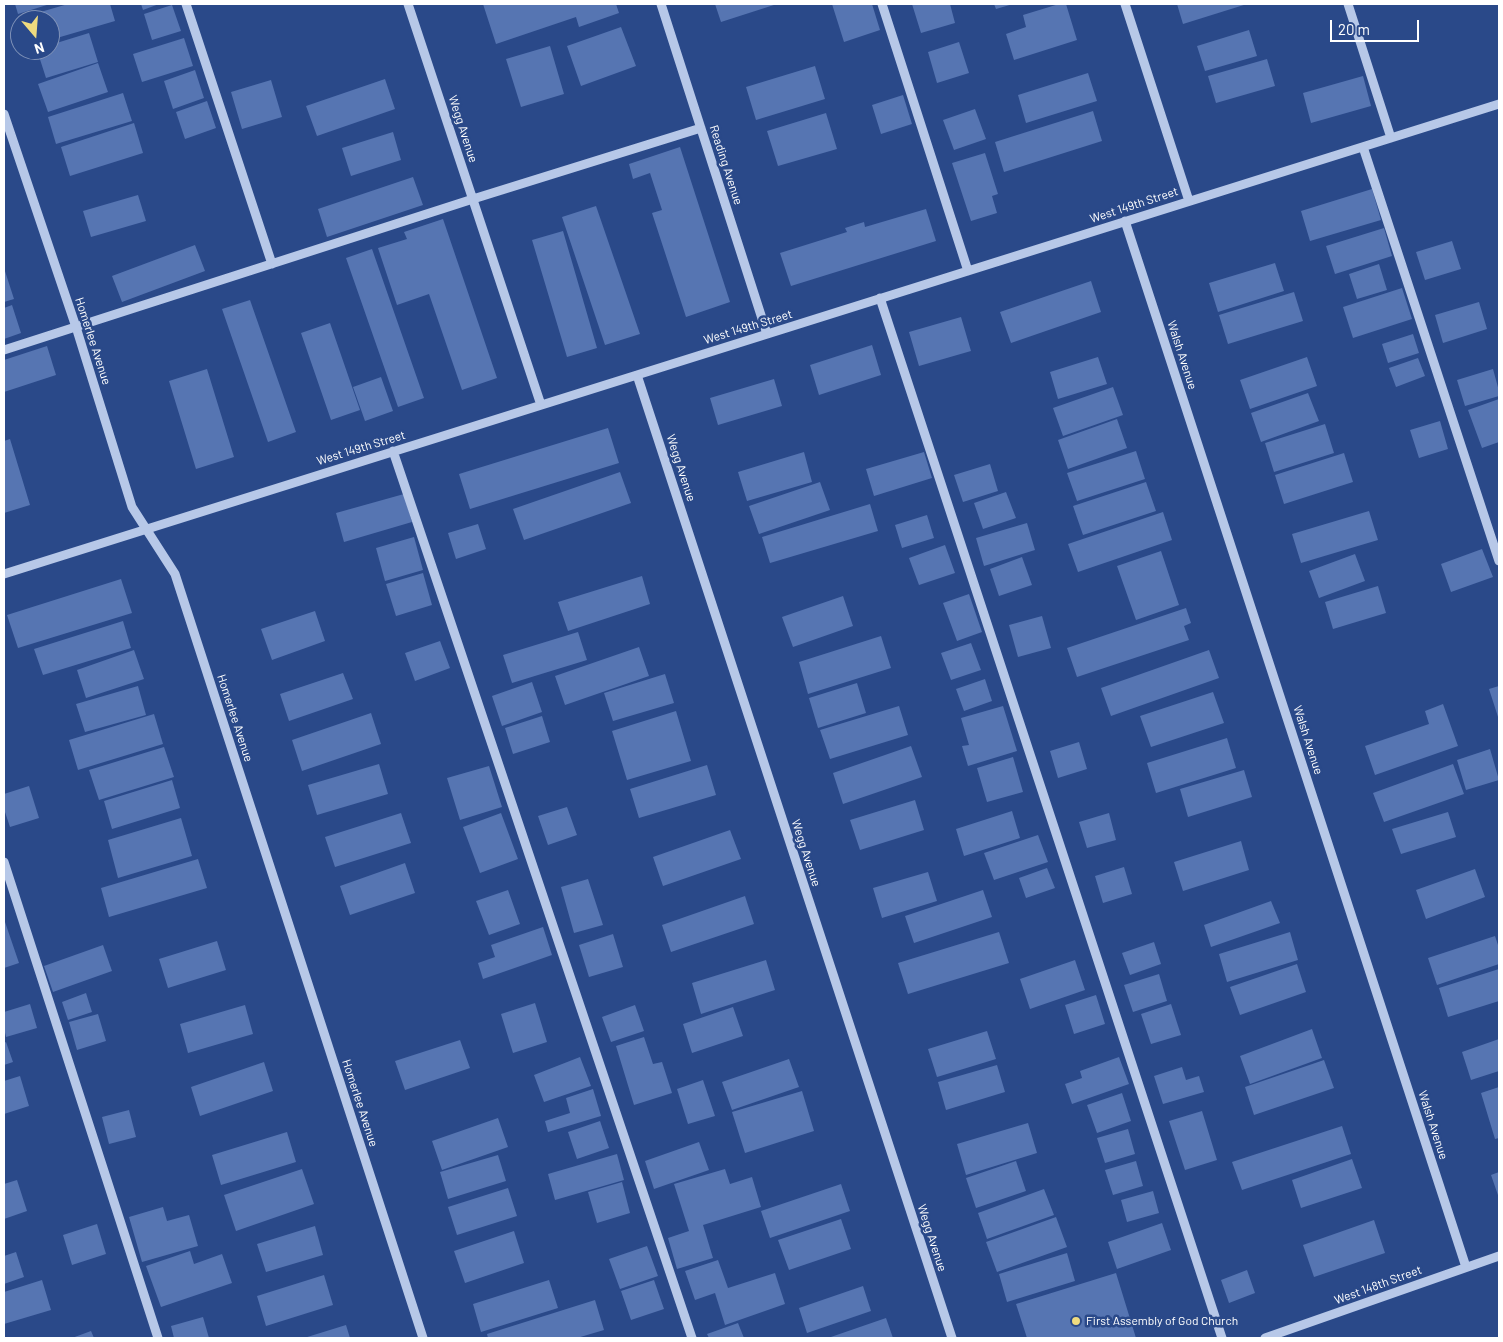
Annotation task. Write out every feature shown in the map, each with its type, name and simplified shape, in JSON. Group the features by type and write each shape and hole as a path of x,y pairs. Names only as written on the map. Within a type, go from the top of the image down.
{"street":[{"path":"186,4 272,264"},
{"name":"Wegg Avenue","path":"408,4 541,405"},
{"name":"Reading Avenue","path":"661,4 767,334"},
{"path":"882,4 968,271"},
{"path":"1124,4 1189,201"},
{"path":"1348,4 1390,138"},
{"name":"West 149th Street","path":"4,574 1499,104"},
{"name":"Homerlee Avenue","path":"4,114 76,327 132,507 175,574 423,1338"},
{"path":"4,350 473,199 701,128"},
{"path":"1363,147 1499,561"},
{"name":"Walsh Avenue","path":"1125,221 1466,1267"},
{"path":"880,298 1222,1338"},
{"name":"Wegg Avenue","path":"638,375 952,1338"},
{"path":"393,451 692,1338"},
{"path":"4,862 158,1338"},
{"name":"West 148th Street","path":"1266,1338 1499,1256"}],"building":[{"path":"15,4 50,4 31,10 17,10"},
{"path":"68,4 110,4 115,21 60,37 60,10 47,10"},
{"path":"141,4 159,4 143,10"},
{"path":"483,4 616,4 619,13 579,27 576,17 496,44"},
{"path":"715,4 777,4 721,22"},
{"path":"832,4 872,4 880,30 844,42"},
{"path":"912,4 950,4 955,23 921,33"},
{"path":"994,4 1013,4 996,9"},
{"path":"1059,4 1066,4 1077,40 1014,60 1006,34 1026,27 1023,15"},
{"path":"1177,4 1247,4 1183,24"},
{"path":"172,5 181,31 152,40 144,14"},
{"path":"621,27 636,66 581,86 567,46"},
{"path":"1249,30 1257,56 1205,71 1197,46"},
{"path":"89,33 98,62 46,78 40,60 60,60 60,42"},
{"path":"184,38 193,66 142,82 133,54"},
{"path":"959,42 969,73 937,83 928,52"},
{"path":"550,46 564,94 521,107 506,59"},
{"path":"1267,59 1275,86 1216,103 1208,76"},
{"path":"98,63 108,92 48,112 38,84"},
{"path":"815,66 825,99 756,120 746,87"},
{"path":"195,70 204,98 173,109 164,81"},
{"path":"1088,73 1097,101 1026,123 1018,95"},
{"path":"1363,76 1371,106 1311,123 1303,93"},
{"path":"385,79 395,109 317,136 306,106"},
{"path":"271,80 282,117 242,129 231,92"},
{"path":"123,93 132,121 56,144 48,117"},
{"path":"903,95 912,124 881,134 872,105"},
{"path":"207,101 216,128 185,139 176,112"},
{"path":"975,109 986,139 954,150 943,120"},
{"path":"1093,111 1102,141 1004,172 995,142"},
{"path":"826,113 837,149 778,166 767,131"},
{"path":"134,123 143,153 70,176 61,147"},
{"path":"393,132 401,160 351,176 342,148"},
{"path":"680,147 730,302 686,317 652,213 662,210 650,173 633,179 629,164"},
{"path":"985,153 998,194 992,196 997,213 971,221 952,163"},
{"path":"413,177 423,205 327,237 318,209"},
{"path":"1372,189 1381,220 1310,241 1301,211"},
{"path":"138,195 146,221 91,237 83,211"},
{"path":"596,206 640,334 605,345 562,217"},
{"path":"926,209 936,241 791,286 780,253 847,232 845,228 864,222 865,227"},
{"path":"443,219 497,378 462,390 429,294 397,305 378,248 407,239 404,232"},
{"path":"1384,228 1392,256 1335,274 1326,246"},
{"path":"563,231 597,348 567,357 532,240"},
{"path":"1452,241 1461,269 1425,280 1416,252"},
{"path":"195,245 205,271 122,302 112,276"},
{"path":"372,249 424,398 398,407 346,258"},
{"path":"1275,263 1284,291 1218,312 1209,283"},
{"path":"1379,264 1387,290 1357,299 1349,274"},
{"path":"4,268 14,299 4,302"},
{"path":"1091,281 1101,312 1011,343 1000,312"},
{"path":"1402,288 1412,319 1353,338 1343,307"},
{"path":"1294,292 1303,321 1228,344 1219,315"},
{"path":"250,300 296,432 268,442 222,309"},
{"path":"1479,302 1487,329 1443,343 1435,315"},
{"path":"12,305 21,333 4,339 4,308"},
{"path":"961,317 971,351 919,366 909,332"},
{"path":"330,323 360,410 331,420 301,333"},
{"path":"1413,334 1419,353 1388,363 1382,344"},
{"path":"872,345 881,375 819,395 810,365"},
{"path":"47,346 56,375 4,392 4,360"},
{"path":"1098,357 1107,384 1058,399 1050,372"},
{"path":"1307,357 1317,386 1250,409 1240,380"},
{"path":"1418,358 1425,376 1396,387 1389,368"},
{"path":"207,369 234,457 196,469 169,381"},
{"path":"1493,369 1499,396 1465,406 1457,380"},
{"path":"381,377 393,411 365,421 353,387"},
{"path":"774,379 782,406 718,425 710,398"},
{"path":"1113,387 1123,415 1063,436 1053,408"},
{"path":"1308,393 1319,421 1261,442 1251,413"},
{"path":"1499,399 1499,442 1482,448 1468,410"},
{"path":"1117,419 1127,448 1068,469 1058,440"},
{"path":"1440,421 1448,449 1419,458 1410,430"},
{"path":"1325,424 1334,453 1274,472 1265,443"},
{"path":"608,428 619,463 470,509 459,474"},
{"path":"10,439 30,505 4,513 4,441"},
{"path":"1136,451 1145,479 1077,501 1067,473"},
{"path":"804,452 812,482 747,501 738,472"},
{"path":"924,452 932,478 874,496 866,469"},
{"path":"1344,453 1353,482 1284,504 1275,475"},
{"path":"990,464 998,491 963,502 954,475"},
{"path":"620,472 631,503 524,540 513,509"},
{"path":"820,482 830,510 759,534 749,506"},
{"path":"1146,482 1156,511 1083,535 1073,506"},
{"path":"1006,492 1016,518 983,529 974,503"},
{"path":"404,494 412,522 344,542 336,513"},
{"path":"870,504 878,531 770,563 762,537"},
{"path":"1369,511 1378,540 1301,563 1292,534"},
{"path":"1163,512 1172,540 1078,572 1068,544"},
{"path":"927,515 934,538 902,548 895,525"},
{"path":"1027,523 1035,550 984,566 976,538"},
{"path":"478,524 486,549 456,559 448,533"},
{"path":"414,537 423,570 385,581 376,548"},
{"path":"945,545 955,573 919,585 909,558"},
{"path":"1482,549 1493,577 1451,592 1441,564"},
{"path":"1161,551 1179,605 1136,620 1117,566"},
{"path":"1355,554 1365,581 1319,598 1309,571"},
{"path":"1022,557 1032,585 999,596 990,569"},
{"path":"423,573 432,605 396,616 386,584"},
{"path":"642,576 650,604 568,631 558,602"},
{"path":"121,579 132,613 18,648 7,615"},
{"path":"1378,586 1386,613 1333,629 1325,602"},
{"path":"969,594 982,632 957,641 943,603"},
{"path":"843,596 853,626 793,647 782,617"},
{"path":"1186,608 1191,623 1184,626 1189,640 1077,677 1067,648"},
{"path":"315,611 325,641 272,660 261,629"},
{"path":"1042,616 1051,648 1018,657 1009,625"},
{"path":"123,621 131,648 43,675 34,649"},
{"path":"578,632 587,660 512,683 503,655"},
{"path":"881,636 891,668 808,694 799,662"},
{"path":"440,641 450,668 415,681 405,653"},
{"path":"971,643 981,670 951,680 941,653"},
{"path":"639,647 649,676 565,705 555,676"},
{"path":"134,650 144,679 86,698 77,670"},
{"path":"1209,650 1219,678 1111,716 1101,688"},
{"path":"343,673 353,699 289,721 280,694"},
{"path":"665,674 674,703 613,721 604,693"},
{"path":"985,679 992,701 964,711 956,689"},
{"path":"532,682 542,712 502,726 492,696"},
{"path":"857,683 866,713 818,728 809,698"},
{"path":"138,686 146,715 85,732 76,704"},
{"path":"1499,686 1499,720 1489,689"},
{"path":"1213,692 1224,723 1151,747 1140,716"},
{"path":"1443,704 1458,746 1375,775 1365,746 1429,724 1425,711"},
{"path":"899,706 908,735 830,759 820,730"},
{"path":"1003,706 1017,751 968,766 962,746 969,745 961,718"},
{"path":"676,711 691,761 627,780 612,731"},
{"path":"371,713 381,744 302,771 292,740"},
{"path":"154,714 163,744 78,770 69,740"},
{"path":"542,716 550,742 513,754 505,728"},
{"path":"1227,738 1236,768 1156,793 1147,763"},
{"path":"1079,742 1087,769 1058,778 1050,751"},
{"path":"911,746 922,777 843,804 833,773"},
{"path":"164,747 174,777 99,800 89,770"},
{"path":"1490,749 1499,780 1466,790 1457,760"},
{"path":"1013,757 1023,792 987,802 977,768"},
{"path":"379,764 388,794 317,815 308,785"},
{"path":"1453,764 1464,794 1384,822 1373,793"},
{"path":"707,765 716,795 639,818 630,789"},
{"path":"489,766 502,807 460,820 447,778"},
{"path":"1244,770 1252,797 1188,817 1180,789"},
{"path":"172,780 180,808 112,829 104,801"},
{"path":"29,786 39,818 10,827 4,809 4,794"},
{"path":"915,800 924,830 860,850 850,820"},
{"path":"567,807 577,835 548,845 538,816"},
{"path":"1012,811 1020,838 964,856 956,829"},
{"path":"1448,812 1456,837 1401,854 1392,829"},
{"path":"401,813 411,843 335,867 325,837"},
{"path":"501,813 518,859 480,873 463,827"},
{"path":"1109,813 1116,840 1087,848 1079,822"},
{"path":"181,818 192,856 118,878 108,840"},
{"path":"730,830 741,859 663,886 653,857"},
{"path":"1038,835 1048,862 994,880 984,853"},
{"path":"1241,841 1249,870 1183,891 1174,862"},
{"path":"198,859 207,888 109,917 101,888"},
{"path":"405,863 415,893 350,915 340,886"},
{"path":"1124,867 1132,894 1103,903 1095,876"},
{"path":"1047,868 1055,888 1026,898 1019,878"},
{"path":"1475,869 1485,897 1426,919 1416,890"},
{"path":"928,872 937,901 882,918 873,888"},
{"path":"588,879 603,925 574,933 561,887"},
{"path":"508,890 520,924 489,935 476,901"},
{"path":"983,890 992,917 914,943 905,916"},
{"path":"745,896 754,924 671,952 662,925"},
{"path":"1271,901 1280,923 1211,947 1204,925"},
{"path":"4,919 19,963 4,968"},
{"path":"543,927 552,955 483,979 478,963 495,957 491,945"},
{"path":"999,932 1009,963 908,994 898,963"},
{"path":"1290,932 1298,960 1227,982 1219,954"},
{"path":"613,934 623,967 589,977 579,945"},
{"path":"1495,936 1499,948 1499,964 1437,985 1428,958"},
{"path":"217,941 226,970 168,988 159,959"},
{"path":"1154,942 1161,964 1130,975 1122,953"},
{"path":"103,945 112,971 53,992 44,966"},
{"path":"766,960 775,990 701,1014 692,983"},
{"path":"1075,960 1085,990 1030,1009 1020,979"},
{"path":"1297,964 1306,992 1240,1015 1230,987"},
{"path":"1499,969 1499,1001 1448,1017 1439,988"},
{"path":"1159,974 1167,1001 1133,1012 1124,985"},
{"path":"86,993 92,1012 68,1020 62,1002"},
{"path":"1096,995 1105,1024 1074,1034 1065,1005"},
{"path":"535,1003 547,1042 513,1053 501,1014"},
{"path":"30,1004 37,1028 6,1037 4,1012"},
{"path":"1171,1004 1181,1035 1151,1044 1141,1014"},
{"path":"245,1005 253,1034 188,1053 180,1024"},
{"path":"635,1005 644,1031 611,1042 602,1017"},
{"path":"733,1007 743,1036 692,1053 683,1024"},
{"path":"98,1014 106,1041 77,1050 69,1022"},
{"path":"1312,1029 1322,1058 1250,1084 1240,1056"},
{"path":"987,1031 996,1059 937,1077 928,1049"},
{"path":"644,1037 653,1064 662,1062 672,1093 634,1105 616,1046"},
{"path":"1499,1039 1499,1071 1471,1080 1462,1052"},
{"path":"460,1040 470,1068 405,1090 395,1061"},
{"path":"6,1042 13,1062 4,1065 4,1043"},
{"path":"580,1057 591,1086 544,1102 534,1075"},
{"path":"1119,1057 1129,1084 1072,1104 1065,1084 1082,1078 1080,1071"},
{"path":"789,1059 799,1087 732,1110 722,1082"},
{"path":"1324,1060 1334,1088 1254,1115 1245,1087"},
{"path":"264,1062 273,1091 200,1116 191,1087"},
{"path":"997,1065 1005,1092 946,1110 938,1082"},
{"path":"1182,1067 1186,1080 1199,1076 1204,1092 1163,1104 1154,1076"},
{"path":"20,1076 29,1106 4,1114 4,1081"},
{"path":"703,1080 715,1116 688,1124 677,1089"},
{"path":"1499,1087 1499,1138 1495,1139 1481,1093"},
{"path":"593,1089 601,1116 548,1132 545,1121 570,1113 566,1098"},
{"path":"802,1091 814,1131 745,1153 732,1112"},
{"path":"1122,1093 1131,1121 1097,1133 1087,1105"},
{"path":"129,1110 136,1137 109,1144 102,1117"},
{"path":"1202,1111 1217,1160 1185,1170 1169,1121"},
{"path":"498,1118 508,1147 442,1170 432,1141"},
{"path":"600,1121 609,1148 577,1159 568,1132"},
{"path":"1028,1123 1037,1153 966,1175 957,1144"},
{"path":"1342,1126 1351,1154 1242,1190 1232,1162"},
{"path":"1128,1129 1135,1154 1105,1163 1097,1138"},
{"path":"287,1132 296,1162 221,1185 212,1155"},
{"path":"699,1142 709,1170 654,1189 645,1161"},
{"path":"617,1154 624,1180 555,1200 548,1174"},
{"path":"498,1155 506,1181 448,1199 440,1172"},
{"path":"1352,1159 1362,1188 1301,1208 1292,1180"},
{"path":"1016,1161 1026,1191 976,1208 966,1178"},
{"path":"1136,1161 1143,1186 1113,1195 1105,1170"},
{"path":"302,1169 314,1204 236,1231 224,1195"},
{"path":"725,1169 730,1184 752,1177 761,1207 703,1225 713,1258 677,1269 668,1238 689,1231 674,1184"},
{"path":"1499,1172 1499,1198 1491,1175"},
{"path":"17,1180 27,1211 4,1219 4,1184"},
{"path":"622,1182 630,1213 597,1223 588,1192"},
{"path":"841,1184 850,1211 770,1238 761,1211"},
{"path":"508,1188 517,1216 457,1235 448,1207"},
{"path":"1044,1189 1054,1215 987,1239 978,1213"},
{"path":"1153,1191 1159,1213 1127,1222 1121,1200"},
{"path":"163,1207 167,1221 189,1215 198,1246 142,1262 129,1217"},
{"path":"1056,1217 1067,1247 997,1272 986,1242"},
{"path":"841,1219 851,1249 789,1270 778,1240"},
{"path":"1374,1220 1385,1253 1314,1277 1303,1245"},
{"path":"1162,1223 1171,1250 1117,1269 1108,1242"},
{"path":"97,1224 106,1254 72,1265 63,1235"},
{"path":"315,1226 323,1255 266,1272 257,1244"},
{"path":"514,1231 524,1263 465,1283 454,1251"},
{"path":"647,1246 658,1276 620,1289 609,1259"},
{"path":"190,1251 194,1264 222,1254 232,1283 161,1307 146,1266"},
{"path":"16,1252 24,1277 4,1284 4,1256"},
{"path":"1067,1253 1075,1281 1007,1302 999,1274"},
{"path":"718,1260 728,1288 775,1273 785,1304 725,1325 715,1293 695,1300 685,1271"},
{"path":"1247,1270 1255,1293 1229,1303 1221,1280"},
{"name":"First Assembly of God Church","path":"1116,1273 1136,1338 1027,1338 1016,1304"},
{"path":"324,1275 333,1305 266,1326 257,1296"},
{"path":"42,1280 51,1310 4,1324 4,1292"},
{"path":"549,1280 558,1308 481,1332 473,1304"},
{"path":"654,1280 664,1309 631,1320 621,1291"},
{"path":"863,1286 871,1311 807,1333 799,1308"},
{"path":"595,1300 604,1330 577,1338 488,1338 487,1334"},
{"path":"203,1317 209,1338 174,1338 171,1326"},
{"path":"886,1318 893,1338 828,1338"},
{"path":"738,1323 744,1338 709,1338 707,1334"},
{"path":"346,1325 350,1338 304,1338"},
{"path":"91,1331 94,1338 72,1338"}],"place":[{"name":"First Assembly of God Church","path":"1076,1321"}]}
